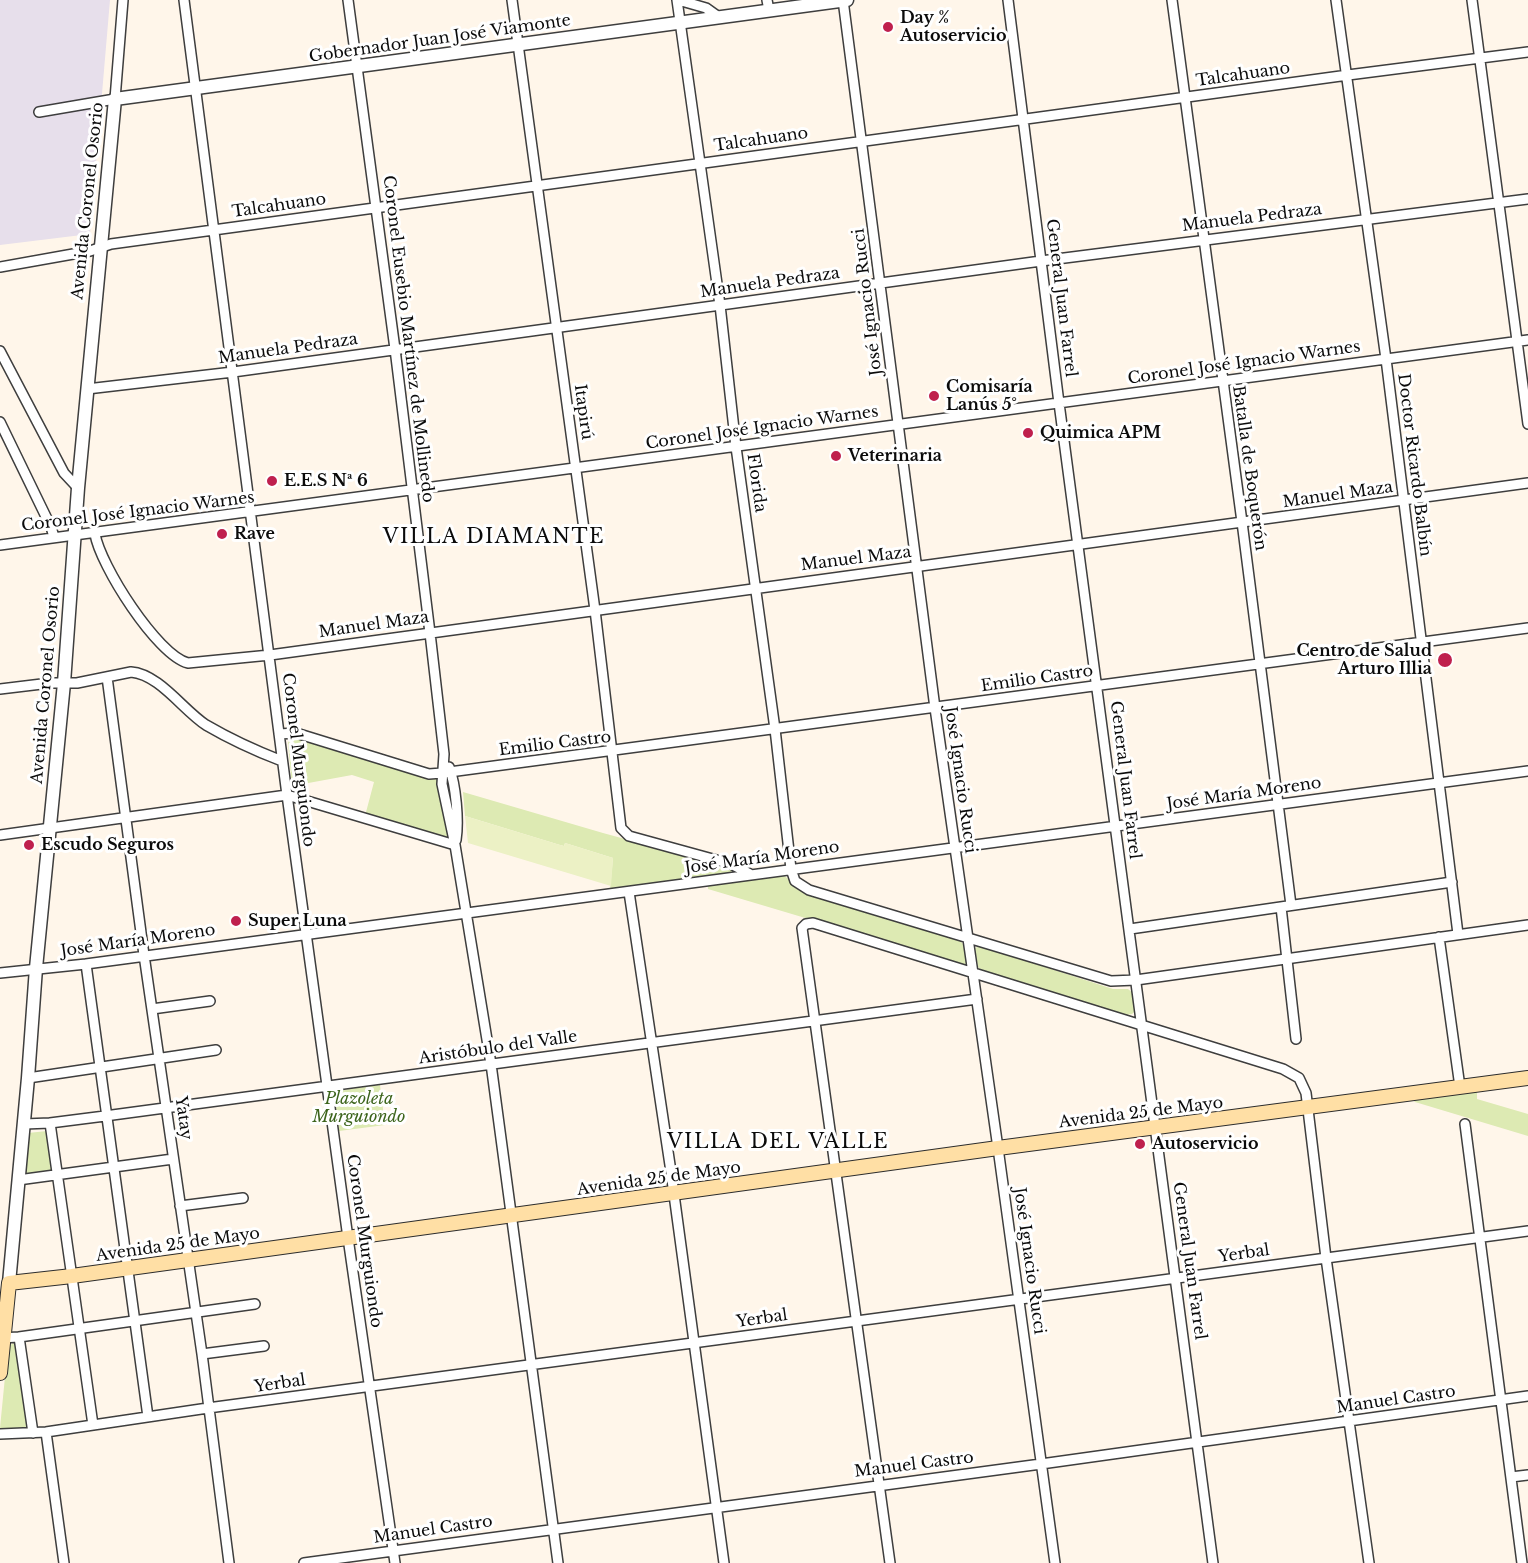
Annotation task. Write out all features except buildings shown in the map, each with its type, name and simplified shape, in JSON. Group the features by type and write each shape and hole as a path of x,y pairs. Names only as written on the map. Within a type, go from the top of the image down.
{"main road":[{"name":"Avenida 25 de Mayo","path":"9,1283 128,1269 998,1148 1528,1078"},
{"name":"Avenida Coronel Osorio","path":"0,1373 9,1283"}],"street":[{"name":"Avenida Coronel Osorio","path":"9,1283 123,0"},
{"name":"Coronel Murguiondo","path":"184,0 282,761 394,1551"},
{"name":"Coronel Eusebio Martínez de Mollinedo","path":"348,0 395,349 444,754 458,829 455,845 491,1064 558,1563"},
{"name":"Itapirú","path":"512,0 595,610 621,828 629,836 731,864 750,874"},
{"path":"678,0 706,8 720,18"},
{"name":"Florida","path":"678,0 720,305 736,447 775,729 791,869"},
{"name":"Gobernador Juan José Viamonte","path":"39,112 115,99 720,18 768,5 844,0"},
{"name":"José Ignacio Rucci","path":"844,0 935,708 1055,1563"},
{"name":"General Juan Farrel","path":"1008,0 1059,403 1214,1563"},
{"name":"Batalla de Boquerón","path":"1172,0 1291,905"},
{"name":"Doctor Ricardo Balbín","path":"1336,0 1386,359 1458,934"},
{"path":"1472,0 1528,424"},
{"name":"Talcahuano","path":"0,267 111,244 1528,52"},
{"name":"Manuela Pedraza","path":"87,388 233,372 1204,239 1528,199"},
{"name":"Coronel José Ignacio Warnes","path":"0,545 1528,340"},
{"path":"0,351 64,473 78,489"},
{"path":"0,422 54,537"},
{"name":"Manuel Maza","path":"95,534 107,566 137,616 177,659 188,663 270,655 1528,483"},
{"name":"Emilio Castro","path":"279,734 296,733 429,774 447,773 1528,628"},
{"path":"0,689 77,683 131,672 140,673 151,678 205,724 244,745 282,761"},
{"name":"Yatay","path":"107,677 229,1563"},
{"name":"José María Moreno","path":"0,973 86,964 1528,771"},
{"path":"0,835 287,795 455,845"},
{"path":"791,869 795,881 809,890 1102,980 1136,980 1528,925"},
{"path":"1130,929 1452,882"},
{"path":"629,892 724,1563"},
{"path":"1281,907 1296,1039"},
{"path":"890,1563 802,928 813,922 1283,1069 1299,1078 1306,1094 1348,1422 1369,1563"},
{"path":"1439,937 1460,1087"},
{"path":"86,964 148,1417"},
{"name":"Aristóbulo del Valle","path":"24,1124 105,1116 977,999"},
{"path":"152,1009 210,1001"},
{"path":"28,1078 216,1050"},
{"path":"50,1123 93,1425"},
{"path":"1465,1124 1522,1563"},
{"path":"18,1180 173,1159"},
{"path":"180,1206 243,1198"},
{"name":"Yerbal","path":"0,1434 46,1432 208,1408 1528,1230"},
{"path":"2,1338 255,1304"},
{"path":"19,1337 33,1433"},
{"path":"202,1354 264,1346"},
{"name":"Manuel Castro","path":"304,1563 1528,1396"},
{"path":"46,1432 64,1563"},
{"path":"1510,1477 1528,1475"},
{"path":"394,1551 396,1563"}],"shaded area":[{"path":"0,0 110,0 90,234 0,245"}],"green space":[{"path":"296,736 439,779 449,841 365,816 374,782 352,775 292,786 288,743"},
{"path":"463,792 731,868 732,873 610,890 613,858 565,843 564,846 560,845 465,816"},
{"path":"465,816 560,845 564,846 565,843 613,858 611,886 468,843"},
{"path":"783,875 808,893 959,940 963,944 967,964 963,965 708,889 708,884"},
{"path":"980,946 1113,989 1128,989 1134,994 1135,1011 1126,1015 982,970 978,967 975,948"},
{"name":"Plazoleta Murguiondo","path":"380,1085 385,1125 339,1131 334,1091"},
{"path":"1477,1092 1477,1099 1528,1114 1528,1136 1413,1100"},
{"path":"47,1131 52,1171 23,1175 28,1133"},
{"path":"16,1342 28,1428 0,1428 8,1346"}],"place":[{"name":"Day % Autoservicio","path":"888,27"},
{"name":"Comisaría Lanús 5°","path":"934,396"},
{"name":"Quimica APM","path":"1028,433"},
{"name":"Veterinaria","path":"836,456"},
{"name":"E.E.S Nª 6","path":"272,481"},
{"name":"Rave","path":"222,534"},
{"name":"Centro de Salud Arturo Illia","path":"1445,660"},
{"name":"Escudo Seguros","path":"29,845"},
{"name":"Super Luna","path":"236,921"},
{"name":"Autoservicio","path":"1140,1144"}],"district":[{"name":"VILLA DIAMANTE","path":"494,537"},
{"name":"VILLA DEL VALLE","path":"778,1142"}]}
